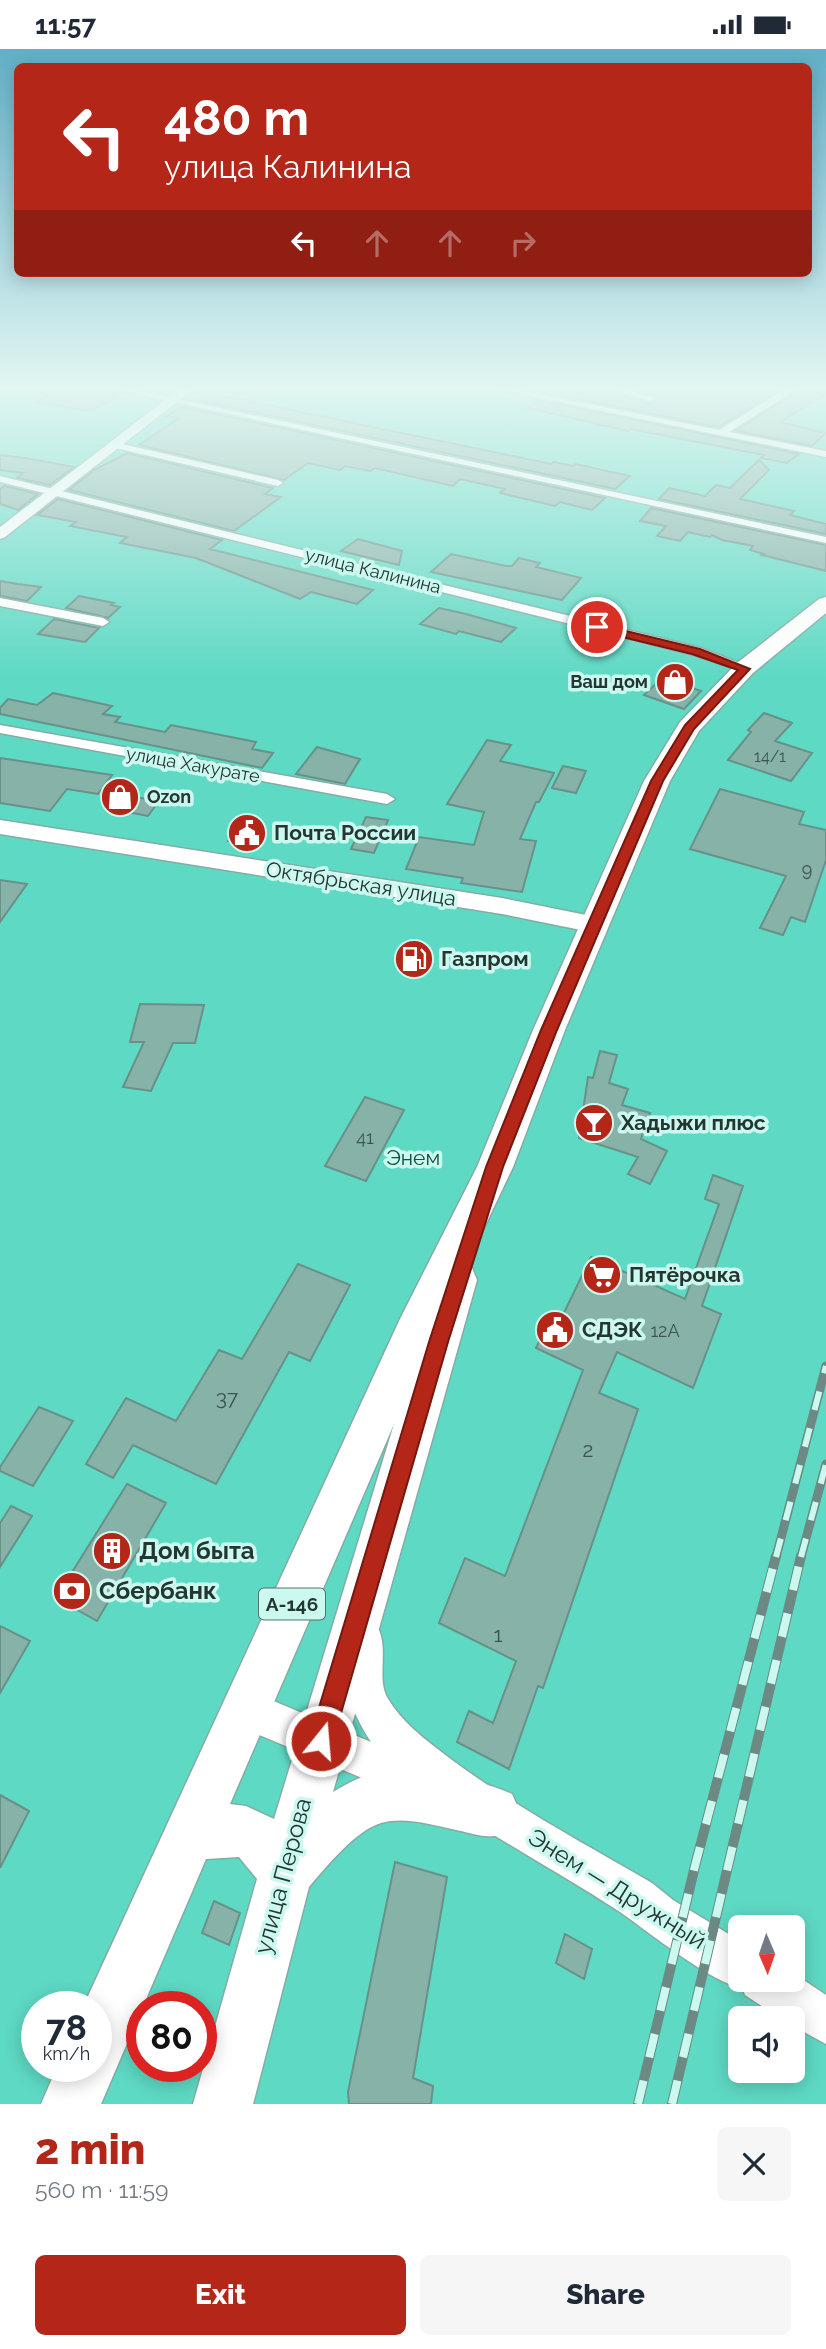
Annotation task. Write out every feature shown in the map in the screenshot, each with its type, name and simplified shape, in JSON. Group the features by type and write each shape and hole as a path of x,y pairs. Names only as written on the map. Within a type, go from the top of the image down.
{"highway":[{"name":"улица Перова","path":"223,2104 283,1875 438,1342 495,1167 549,1030 664,771 689,727 745,669 826,603"},
{"name":"улица Перова","path":"112,2009 414,1332 495,1167"},
{"path":"187,1838 212,1831 243,1829 256,1836 275,1855 283,1875 346,1813 376,1797 396,1795 494,1812"},
{"path":"71,2104 81,2082"}],"street":[{"name":"улица Калинина","path":"27,486 696,651 745,669"},
{"path":"0,534 63,486"},
{"path":"571,486 826,540"},
{"path":"0,602 103,622"},
{"name":"улица Хакурате","path":"0,729 387,799"},
{"name":"Октябрьская улица","path":"0,827 437,896 596,925"},
{"path":"369,1580 365,1693 370,1707 382,1725 412,1754 494,1812"},
{"path":"245,1709 494,1812"},
{"name":"Энем — Дружный","path":"494,1812 637,1898 658,1915 728,1959"},
{"path":"781,1992 826,2021"}],"green space":[{"name":"Энем","path":"0,486 826,486 826,2104 0,2104"}],"building":[{"path":"5,486 38,494 18,510 0,504 0,489"},
{"path":"74,486 264,486 273,488 265,494 281,497 234,531 69,490"},
{"path":"491,486 549,486 605,498 592,510 560,502 555,506 500,493 505,489"},
{"path":"715,486 730,488 753,486 740,499 794,511 790,515 826,524 826,534 659,499 669,488 705,496"},
{"path":"58,499 222,540 210,549 373,590 357,604 311,592 300,599 196,558 120,543 127,537 70,526 76,522 37,515"},
{"path":"651,508 826,545 826,571 762,555 764,554 750,550 753,546 722,540 712,535 710,537 688,532 680,541 657,536 666,526 640,521"},
{"path":"358,539 402,551 399,565 341,551"},
{"path":"451,554 506,566 512,566 519,558 540,563 536,567 581,578 562,600 431,572"},
{"path":"0,581 41,587 27,601 0,596"},
{"path":"79,596 114,603 111,605 120,607 108,618 66,608"},
{"path":"439,608 516,628 501,642 420,624"},
{"path":"54,619 99,628 85,642 38,634"},
{"path":"662,678 701,691 684,709 644,695"},
{"path":"53,693 112,706 103,714 120,717 115,722 165,732 171,725 256,742 252,749 273,753 262,768 0,714 0,708 8,699 37,705"},
{"path":"764,713 792,723 775,741 812,753 791,781 728,760 751,732 748,730"},
{"path":"487,740 511,745 500,761 554,773 539,802 536,802 520,839 536,841 522,892 461,883 463,878 406,869 419,837 474,845 484,812 447,804"},
{"path":"317,747 360,759 345,784 296,774"},
{"path":"0,758 112,775 98,794 67,789 50,811 0,803"},
{"path":"563,766 586,771 576,793 552,788"},
{"path":"720,789 804,812 799,824 826,830 826,860 805,922 791,917 783,935 760,928 786,876 690,849"},
{"path":"117,794 159,801 148,816 106,808"},
{"path":"366,817 388,820 374,853 351,849"},
{"path":"237,824 264,828 255,845 228,841"},
{"path":"0,880 27,884 0,922"},
{"path":"140,1004 204,1005 195,1043 173,1043 151,1091 123,1087 144,1042 130,1042"},
{"path":"600,1051 617,1055 609,1083 628,1089 622,1105 650,1113 641,1139 667,1151 650,1184 628,1174 638,1157 579,1138 588,1077 593,1078"},
{"path":"365,1097 404,1110 366,1181 325,1166"},
{"path":"713,1175 743,1186 702,1306 721,1314 693,1388 617,1352 599,1393 638,1409 543,1688 538,1686 509,1769 457,1742 469,1711 493,1723 516,1661 439,1623 465,1558 505,1576 583,1370 536,1348 553,1313 562,1317 591,1257 685,1299 719,1204 705,1199"},
{"path":"298,1264 350,1285 310,1361 289,1352 216,1484 133,1445 113,1478 86,1464 126,1398 176,1421 219,1350 242,1359"},
{"path":"39,1407 73,1421 33,1486 0,1471 0,1467"},
{"name":"Дом быта","path":"127,1484 166,1503 97,1621 56,1598"},
{"path":"11,1506 32,1516 0,1567 0,1523"},
{"path":"0,1626 30,1641 0,1693"},
{"path":"0,1795 29,1811 0,1868"},
{"path":"395,1862 447,1877 413,2078 433,2086 431,2104 349,2104 348,2092"},
{"path":"214,1901 240,1913 229,1945 202,1933"},
{"path":"565,1934 592,1949 584,1979 556,1963"}],"railway":[{"path":"776,1557 826,1366"},
{"path":"801,1557 826,1464"},
{"path":"638,2104 695,1866 776,1556"},
{"path":"672,2104 801,1556"}],"place":[{"name":"Ваш дом","path":"675,682"},
{"name":"Ozon","path":"120,797"},
{"name":"Почта России","path":"247,833"},
{"name":"Газпром","path":"414,959"},
{"name":"Хадыжи плюс","path":"594,1123"},
{"name":"Пятёрочка","path":"602,1275"},
{"name":"СДЭК","path":"555,1330"},
{"name":"Дом быта","path":"112,1551"},
{"name":"Сбербанк","path":"72,1591"}],"route":[{"path":"321,1741 438,1342 495,1167 549,1030 657,781 689,727 745,669 696,651 597,627"}]}
